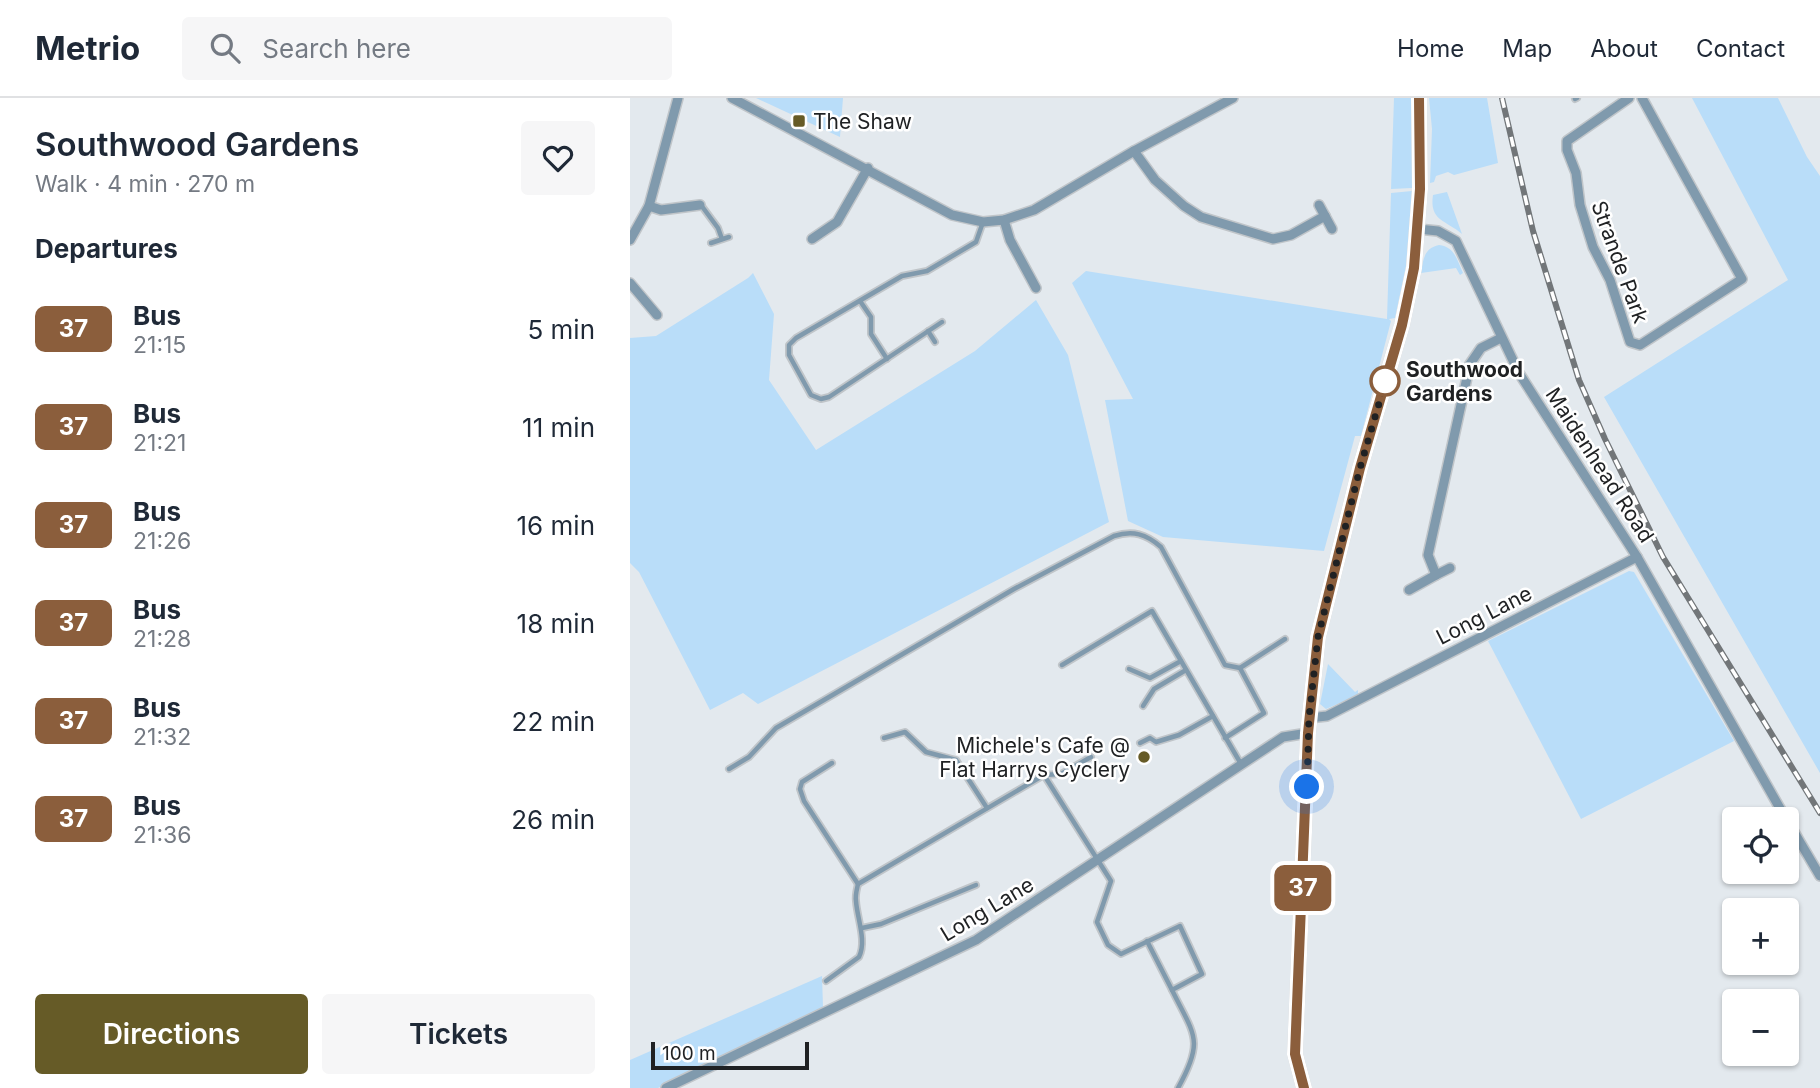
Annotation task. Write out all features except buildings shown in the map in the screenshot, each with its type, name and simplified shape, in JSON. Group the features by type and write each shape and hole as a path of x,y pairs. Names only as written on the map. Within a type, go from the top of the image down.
{"main road":[{"path":"1304,1088 1295,1054 1308,733 1318,637 1360,468 1402,325 1414,268 1418,229 1419,98"}],"street":[{"path":"630,240 649,206 678,98"},
{"path":"732,98 952,215 983,222 1004,220 1034,210 1134,151 1233,98"},
{"name":"Strande Park","path":"1629,98 1567,141 1567,150 1576,173 1580,205 1593,247 1610,280 1630,342 1640,345 1742,279 1642,98"},
{"path":"1134,151 1155,180 1201,217 1273,239 1291,235 1325,216"},
{"path":"812,239 837,222 868,168"},
{"path":"649,206 660,210 700,205"},
{"path":"1319,205 1332,229"},
{"path":"1004,220 1010,240 1036,288"},
{"name":"Maidenhead Road","path":"1418,229 1438,231 1457,241 1502,338 1539,407 1637,557 1780,807"},
{"path":"630,283 657,315"},
{"path":"1436,575 1428,555 1470,364 1481,348 1502,338"},
{"name":"Long Lane","path":"1309,718 1327,716 1637,557"},
{"path":"1409,590 1450,568"},
{"name":"Long Lane","path":"666,1088 976,940 1283,737 1308,733"},
{"name":"Maidenhead Road","path":"1799,840 1820,876"}],"lane":[{"path":"700,205 718,228 722,239"},
{"path":"942,322 829,397 821,399 811,395 789,355 789,345 796,338 901,276 927,271 976,242 983,222"},
{"path":"711,243 729,237"},
{"path":"860,301 871,317 872,334 887,359"},
{"path":"928,331 935,342"},
{"path":"729,769 749,757 776,729 908,650 1025,583 1126,532 1150,538 1161,547 1225,664 1240,668 1264,713 1225,738"},
{"path":"1062,665 1152,611 1241,765"},
{"path":"1240,668 1285,639"},
{"path":"1129,669 1150,678 1181,661"},
{"path":"1143,706 1154,688 1186,670"},
{"path":"1140,743 1150,738 1156,742 1179,735 1213,716"},
{"path":"884,738 905,732 926,752 956,760 987,808"},
{"path":"858,884 1044,775 1061,774 1091,757"},
{"path":"826,981 859,957 862,951 862,928 855,898 858,884 804,802 800,789 802,782 832,764"},
{"path":"1044,775 1111,881 1098,912 1097,922 1108,945 1121,954 1180,926 1202,974 1172,989"},
{"path":"862,928 881,924 976,885"},
{"path":"1147,942 1194,1034 1194,1055 1178,1088"}],"shaded area":[{"path":"756,98 843,98 840,137"},
{"path":"1394,98 1412,98 1412,188 1391,189"},
{"path":"1429,98 1487,98 1498,163 1454,175 1448,172 1436,176 1434,182 1430,183 1432,129"},
{"path":"1692,98 1778,98 1807,157 1820,176 1820,773 1604,397 1788,280"},
{"path":"1412,191 1406,266 1395,318 1389,319 1391,321 1361,436 1355,436 1324,551 1163,537 1128,521 1105,400 1133,399 1072,283 1086,271 1387,319 1391,193"},
{"path":"1447,192 1462,234 1440,219 1434,210 1433,195"},
{"path":"1439,245 1452,251 1463,273 1460,275 1456,268 1421,273 1427,252"},
{"path":"753,273 774,314 769,380 816,450 975,351 1036,300 1068,355 1109,522 758,704 743,693 710,710 639,572 630,563 630,338 656,336"},
{"path":"1629,571 1634,572 1734,741 1581,819 1488,641"},
{"path":"1328,664 1355,692 1358,690 1358,695 1326,709 1320,704"},
{"path":"822,976 823,1007 658,1088 630,1088 630,1060"}],"railway":[{"path":"1502,98 1533,231 1579,380 1605,439 1663,557 1820,813"}],"bus line":[{"name":"37","path":"1304,1088 1295,1054 1308,733 1318,637 1360,468 1402,325 1414,268 1420,189 1419,98"}],"place":[{"name":"The Shaw","path":"799,121"},
{"name":"Southwood Gardens","path":"1385,381"},
{"name":"Michele's Cafe @ Flat Harrys Cyclery","path":"1144,757"}],"route":[{"path":"1307,787 1309,718 1318,637 1360,468 1388,373 1385,381"}]}
